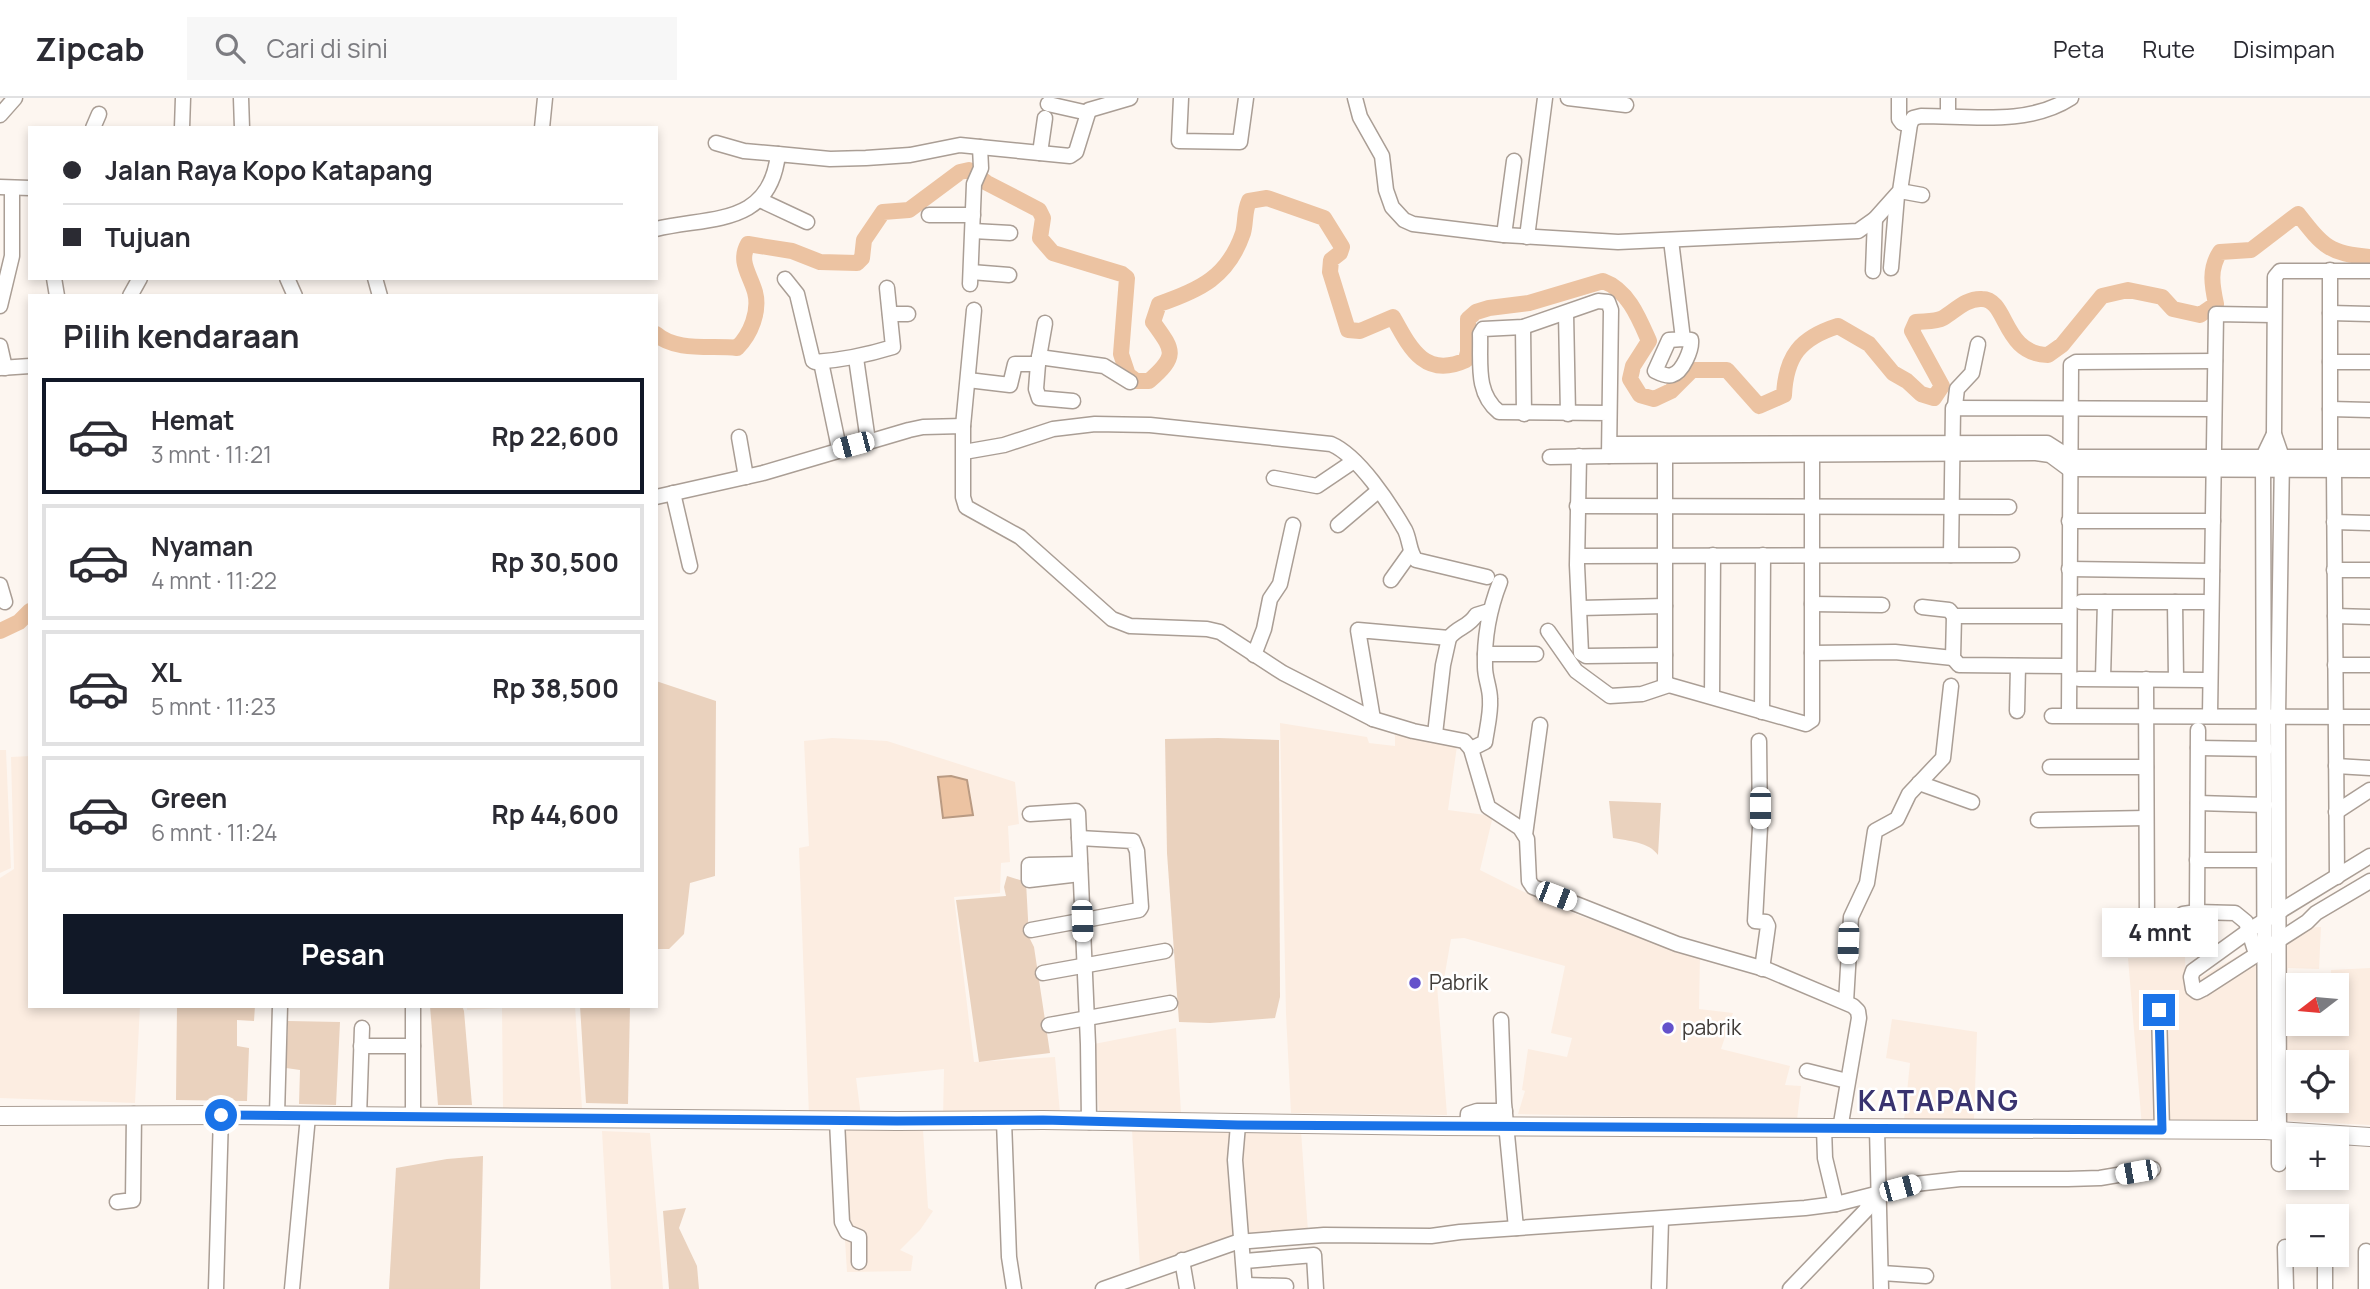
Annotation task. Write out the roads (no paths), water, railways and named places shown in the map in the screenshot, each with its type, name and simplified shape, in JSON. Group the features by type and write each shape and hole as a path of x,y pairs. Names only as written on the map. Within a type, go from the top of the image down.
{"main road":[{"path":"0,1116 134,1114 1467,1126 1505,1119 1832,1129 2272,1130 2370,1137"}],"street":[{"path":"0,115 15,98"},
{"path":"183,98 183,126"},
{"path":"242,98 242,126"},
{"path":"542,126 545,98"},
{"path":"1040,152 1046,111 1088,107 1129,98"},
{"path":"1181,98 1179,141 1208,143 1240,142 1246,98"},
{"path":"1355,98 1360,117 1382,156 1386,190 1398,215 1404,220 1428,228 1618,242 1850,233 1865,228 1898,193"},
{"path":"1527,237 1545,98"},
{"path":"1568,98 1626,105"},
{"path":"1899,98 1899,119 1902,124 1910,124"},
{"path":"1948,98 1948,116"},
{"path":"1891,268 1898,193 1910,124 1919,116 2012,116 2062,100"},
{"path":"716,143 744,151 839,159 910,155 951,146 1074,154 1079,145 1088,107"},
{"path":"980,147 970,278 1009,275"},
{"path":"658,229 727,217 745,211 760,200 773,176 778,155"},
{"path":"1504,235 1514,161"},
{"path":"0,306 11,266 6,187 28,188"},
{"path":"1898,193 1922,195"},
{"path":"760,200 807,222"},
{"path":"929,215 974,215"},
{"path":"1873,271 1875,219"},
{"path":"973,230 1010,233"},
{"path":"1671,240 1683,339"},
{"path":"2330,271 2337,877"},
{"path":"2279,1164 2272,1130 2260,951 2264,921 2266,748 2272,716 2282,486 2282,463 2274,434 2273,315 2277,273 2370,271"},
{"path":"785,279 797,294 813,360 821,362 856,358 868,352 893,347 887,288"},
{"path":"1609,413 1499,412 1486,400 1481,385 1480,334 1486,328 1523,327 1598,301 1608,302 1610,450"},
{"path":"974,310 963,426 964,499 968,508 1020,537 1112,619 1130,626 1216,631 1283,673 1373,719 1462,740 1471,749 1489,807 1525,835"},
{"path":"1566,313 1568,414"},
{"path":"2210,715 2217,313 2273,315"},
{"path":"2330,313 2370,314"},
{"path":"890,314 908,314"},
{"path":"1045,323 1035,389 1039,398 1073,401"},
{"path":"1523,327 1524,414"},
{"path":"1951,555 1952,410 1957,389 1975,367 1978,344"},
{"path":"0,346 3,368 28,366"},
{"path":"856,358 868,441"},
{"path":"968,380 1010,385 1015,364 1039,361 1104,366 1130,382"},
{"path":"2068,715 2069,463 2073,363 2215,361"},
{"path":"821,362 839,449"},
{"path":"2330,362 2370,362"},
{"path":"1955,406 2214,409"},
{"path":"2330,409 2370,410"},
{"path":"964,452 1004,445 1053,429 1119,424 1331,444 1342,449 1378,491 1405,530 1413,557 1423,563 1493,579 1485,653 1490,698 1488,725 1485,742 1471,749"},
{"path":"658,496 746,477 923,427 963,426"},
{"path":"2272,1130 2278,913 2263,463 2274,434"},
{"path":"739,438 746,477"},
{"path":"1665,449 1665,681 1669,685"},
{"path":"1548,631 1576,671 1611,696 1642,694 1669,685 1806,724 1811,722 1812,449"},
{"path":"1550,457 1579,456 1610,450 1951,449 2044,453 2069,463 2332,463 2370,457"},
{"path":"1579,456 1577,506 1580,649 1586,656 1665,654"},
{"path":"1274,478 1317,486 1354,461"},
{"path":"2332,463 2370,470"},
{"path":"2263,486 2282,486"},
{"path":"1338,525 1378,491"},
{"path":"673,493 690,566"},
{"path":"1577,506 1665,504 2009,507"},
{"path":"2069,521 2213,521"},
{"path":"2334,522 2370,523"},
{"path":"1254,655 1264,629 1270,599 1280,584 1293,525"},
{"path":"1391,580 1411,552"},
{"path":"1712,696 1713,555"},
{"path":"1762,712 1763,555"},
{"path":"1578,556 2012,555"},
{"path":"2069,569 2212,571"},
{"path":"2334,570 2370,570"},
{"path":"0,585 5,602"},
{"path":"2081,602 2204,602"},
{"path":"2103,678 2105,602"},
{"path":"2175,602 2176,679"},
{"path":"1812,604 1882,605"},
{"path":"1580,615 1665,606"},
{"path":"1922,607 1949,610 1954,616 1953,658 1959,665 2068,666"},
{"path":"1435,734 1449,638 1454,632 1472,623 1476,615 1489,611"},
{"path":"1569,638 1580,615"},
{"path":"1954,616 2069,616"},
{"path":"2335,616 2370,617"},
{"path":"1373,719 1358,630 1449,638"},
{"path":"1812,653 1895,652 1953,658"},
{"path":"1485,653 1536,654"},
{"path":"2335,665 2370,665"},
{"path":"2017,711 2018,666"},
{"path":"2079,679 2205,680"},
{"path":"2146,679 2147,926"},
{"path":"1846,1002 1851,917 1867,883 1875,831 1897,819 1909,794 1943,758 1951,686"},
{"path":"2052,716 2147,714 2370,717"},
{"path":"1541,725 1525,835 1530,852 1529,881 1533,887 1677,944 1762,969 1846,1002 1859,1014 1847,1081 1825,1158 1836,1201"},
{"path":"2197,912 2198,730"},
{"path":"1759,741 1760,827 1755,920 1766,922 1768,926 1762,969"},
{"path":"2198,748 2266,748"},
{"path":"2336,766 2370,768"},
{"path":"2050,767 2146,767"},
{"path":"1919,783 1972,802"},
{"path":"2336,812 2370,790"},
{"path":"2198,803 2265,805"},
{"path":"1030,814 1076,811 1093,1122"},
{"path":"2038,820 2146,818"},
{"path":"1031,930 1139,910 1141,907 1137,851 1133,841 1079,838"},
{"path":"2370,856 2264,921 2193,971 2193,989 2200,991 2307,922 2316,913 2370,881"},
{"path":"2197,860 2265,860"},
{"path":"2131,925 2164,926 2181,914 2197,912 2235,913 2241,916 2260,951"},
{"path":"1043,974 1165,951"},
{"path":"1049,1025 1170,1003"},
{"path":"277,1115 280,1008"},
{"path":"413,1008 413,1117"},
{"path":"2159,1010 2162,1130"},
{"path":"1501,1020 1505,1119 1516,1228"},
{"path":"359,1117 362,1028"},
{"path":"361,1046 413,1046"},
{"path":"1807,1071 1847,1081"},
{"path":"117,1202 132,1200 134,1114"},
{"path":"216,1289 221,1115"},
{"path":"292,1289 308,1116"},
{"path":"838,1121 842,1222 847,1231 859,1237 859,1262"},
{"path":"1004,1121 1009,1257 1014,1289"},
{"path":"1238,1125 1235,1160 1245,1287 1286,1286"},
{"path":"1877,1129 1875,1195 1881,1289"},
{"path":"1103,1289 1182,1260 1243,1242 1324,1235 1431,1236 1661,1220 1836,1201 1875,1195 1915,1184 1948,1180 2079,1179 2152,1169"},
{"path":"1790,1289 1866,1210 1875,1195"},
{"path":"1659,1287 1661,1220"},
{"path":"2285,1247 2286,1289"},
{"path":"2366,1251 2366,1289"},
{"path":"1245,1261 1314,1255 1316,1289"},
{"path":"1182,1260 1186,1289"},
{"path":"2325,1267 2325,1289"},
{"path":"1882,1273 1926,1276"}],"waterway":[{"path":"658,336 684,346 737,348 750,329 756,307 755,292 744,257 748,244 792,251 820,262 857,263 862,258 864,240 883,212 909,210 960,172 969,170 987,183 1039,210 1043,218 1040,238 1053,253 1122,274 1127,278 1121,354 1128,375 1136,381 1149,381 1169,358 1170,352 1165,339 1153,322 1159,304 1200,287 1221,271 1237,248 1243,233 1249,201 1267,198 1324,218 1342,247 1340,253 1331,260 1330,272 1348,330 1360,331 1393,317 1420,357 1440,366 1452,365 1466,360 1468,319 1476,312 1529,303 1603,281 1612,285 1626,298 1637,314 1649,341 1633,366 1630,379 1640,395 1654,399 1671,391 1692,370 1727,370 1759,406 1784,395 1788,369 1798,350 1814,336 1838,326 1869,344 1893,373 1921,394 1934,398 1942,386 1912,331 1916,322 1940,319 1976,299 1990,301 1997,308 2022,346 2048,355 2062,345 2102,296 2128,290 2162,297 2173,309 2200,315 2216,304 2213,271 2220,252 2251,250 2298,214 2321,241 2336,251 2370,257"},
{"path":"0,631 19,622 28,613"}],"place":[{"name":"Pabrik","path":"1415,983"},
{"name":"pabrik","path":"1668,1028"}],"district":[{"name":"KATAPANG","path":"1939,1101"}]}
